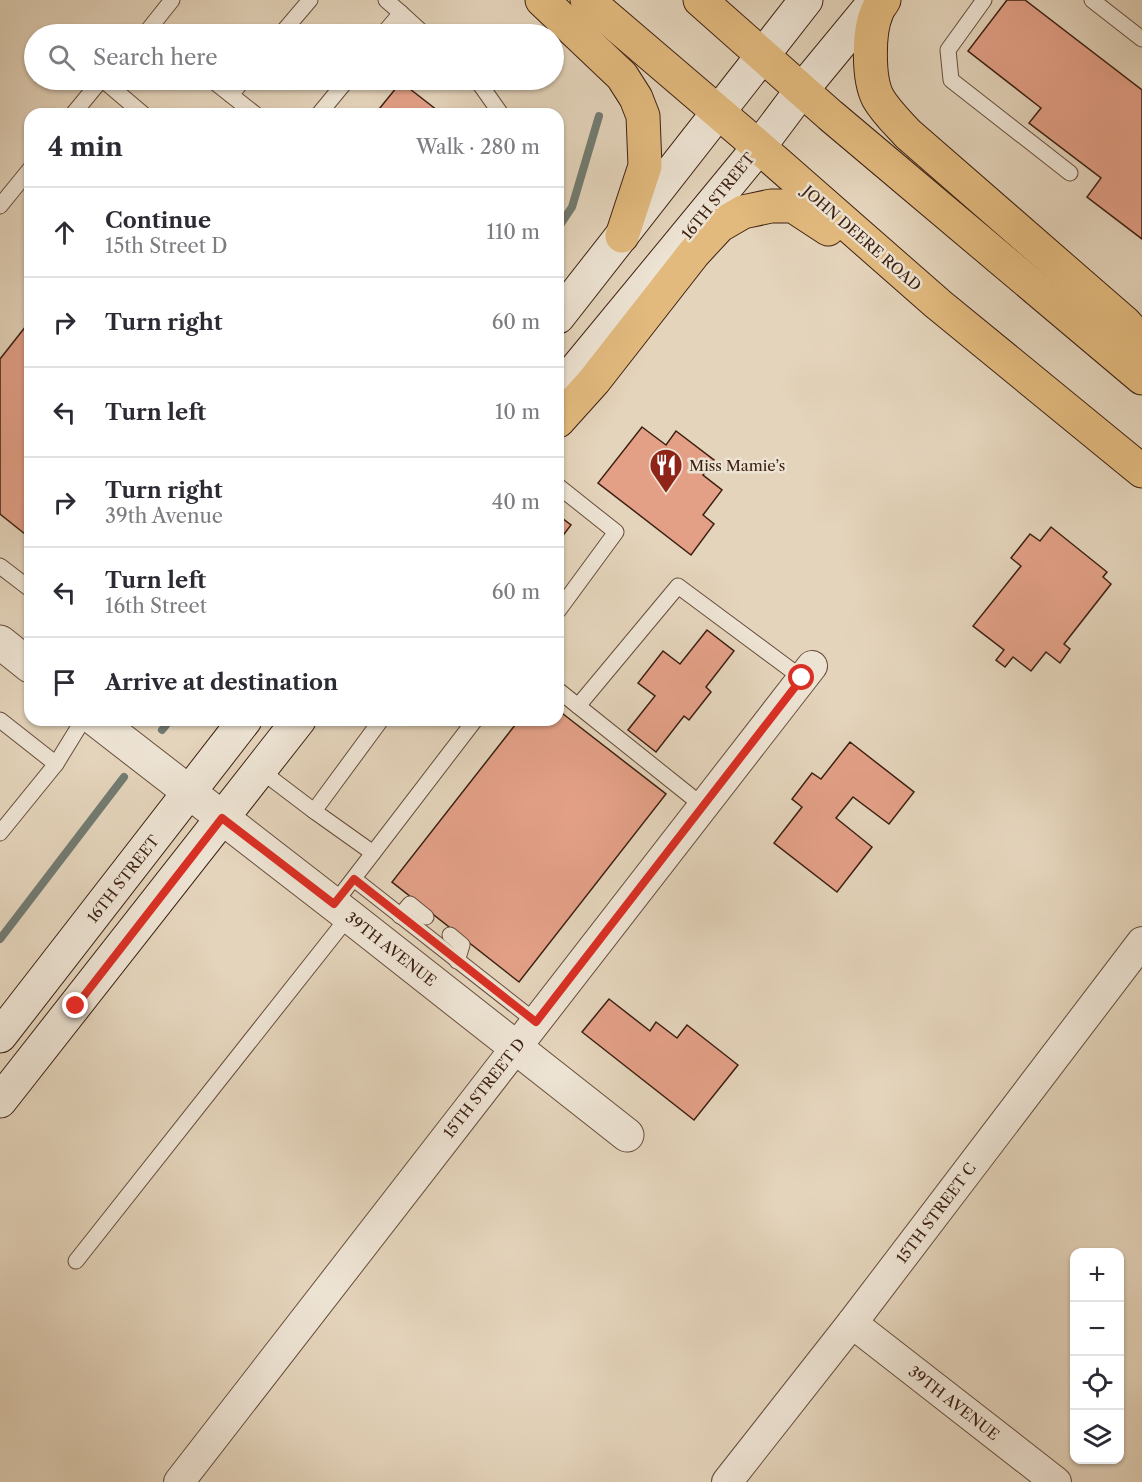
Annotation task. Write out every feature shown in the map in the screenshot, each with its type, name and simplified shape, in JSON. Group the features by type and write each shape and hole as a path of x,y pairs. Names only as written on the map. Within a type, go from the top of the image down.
{"highway":[{"path":"542,0 622,76 636,98 643,116 645,166 622,236"},
{"name":"JOHN DEERE ROAD","path":"586,0 719,112 938,304 1142,471"},
{"path":"700,0 801,91 1142,378"},
{"path":"884,0 876,13 871,39 871,66 873,84 878,98 888,112 908,134 1125,323 1142,342"},
{"path":"564,414 594,381 694,253 719,226 743,212 771,206 794,206 938,304"}],"main road":[{"path":"564,308 806,0"},
{"name":"16TH STREET","path":"564,384 759,147 801,91 876,0"},
{"path":"1,644 24,661"},
{"name":"39TH AVENUE","path":"104,726 627,1135"},
{"name":"16TH STREET","path":"0,1036 240,726"},
{"path":"0,1101 294,726"}],"street":[{"name":"15TH STREET D","path":"179,1482 807,672"},
{"name":"15TH STREET C","path":"727,1482 852,1323 1142,942"},
{"name":"39TH AVENUE","path":"852,1323 1056,1482"}],"lane":[{"path":"155,24 172,0"},
{"path":"290,24 310,0"},
{"path":"386,0 413,24"},
{"path":"984,0 948,50 951,80 1070,173"},
{"path":"1092,0 1142,39"},
{"path":"392,24 401,13"},
{"path":"79,108 94,90"},
{"path":"114,90 136,108"},
{"path":"225,90 247,108"},
{"path":"231,95 235,90"},
{"path":"324,108 339,90"},
{"path":"484,90 497,108"},
{"path":"0,206 24,176"},
{"path":"564,491 616,532 564,603"},
{"path":"0,566 24,584"},
{"path":"578,706 678,586 807,672"},
{"path":"564,695 703,806"},
{"path":"0,720 56,764"},
{"path":"0,834 56,764 79,726"},
{"path":"314,811 377,726"},
{"path":"76,1261 341,910 354,879 470,726"},
{"path":"260,770 373,853"},
{"path":"354,879 536,1022"},
{"path":"400,916 410,904 426,917"},
{"path":"450,936 462,945 457,961"}],"building":[{"path":"1007,0 1025,0 1142,90 1142,239 1087,197 1101,178 1029,123 1041,108 968,51"},
{"path":"394,90 411,90 434,108 380,108"},
{"path":"24,329 24,533 0,514 0,359"},
{"path":"642,427 666,445 676,431 714,460 703,475 722,490 703,515 714,524 691,555 598,483"},
{"path":"564,520 571,525 564,534"},
{"path":"1051,527 1107,572 1103,577 1111,584 1064,644 1070,649 1060,663 1046,652 1031,671 1013,657 1005,667 996,660 1004,650 973,626 1021,566 1011,558 1030,534 1040,541"},
{"path":"707,630 734,651 706,687 711,692 689,720 684,716 656,752 628,730 655,696 638,683 663,651 680,664"},
{"path":"564,715 666,794 519,982 392,882 514,726 564,726"},
{"path":"850,742 914,792 889,824 853,797 836,818 872,847 837,892 774,843 802,807 792,799 812,773 821,779"},
{"path":"609,999 650,1031 656,1022 677,1038 687,1025 738,1065 694,1120 582,1032"}],"waterway":[{"path":"564,219 572,207 599,116"},
{"path":"162,730 165,726"},
{"path":"0,939 124,777"}],"place":[{"name":"Miss Mamie’s","path":"666,494"}],"route":[{"path":"76,1006 222,818 334,904 354,879 536,1022 802,678"}]}
